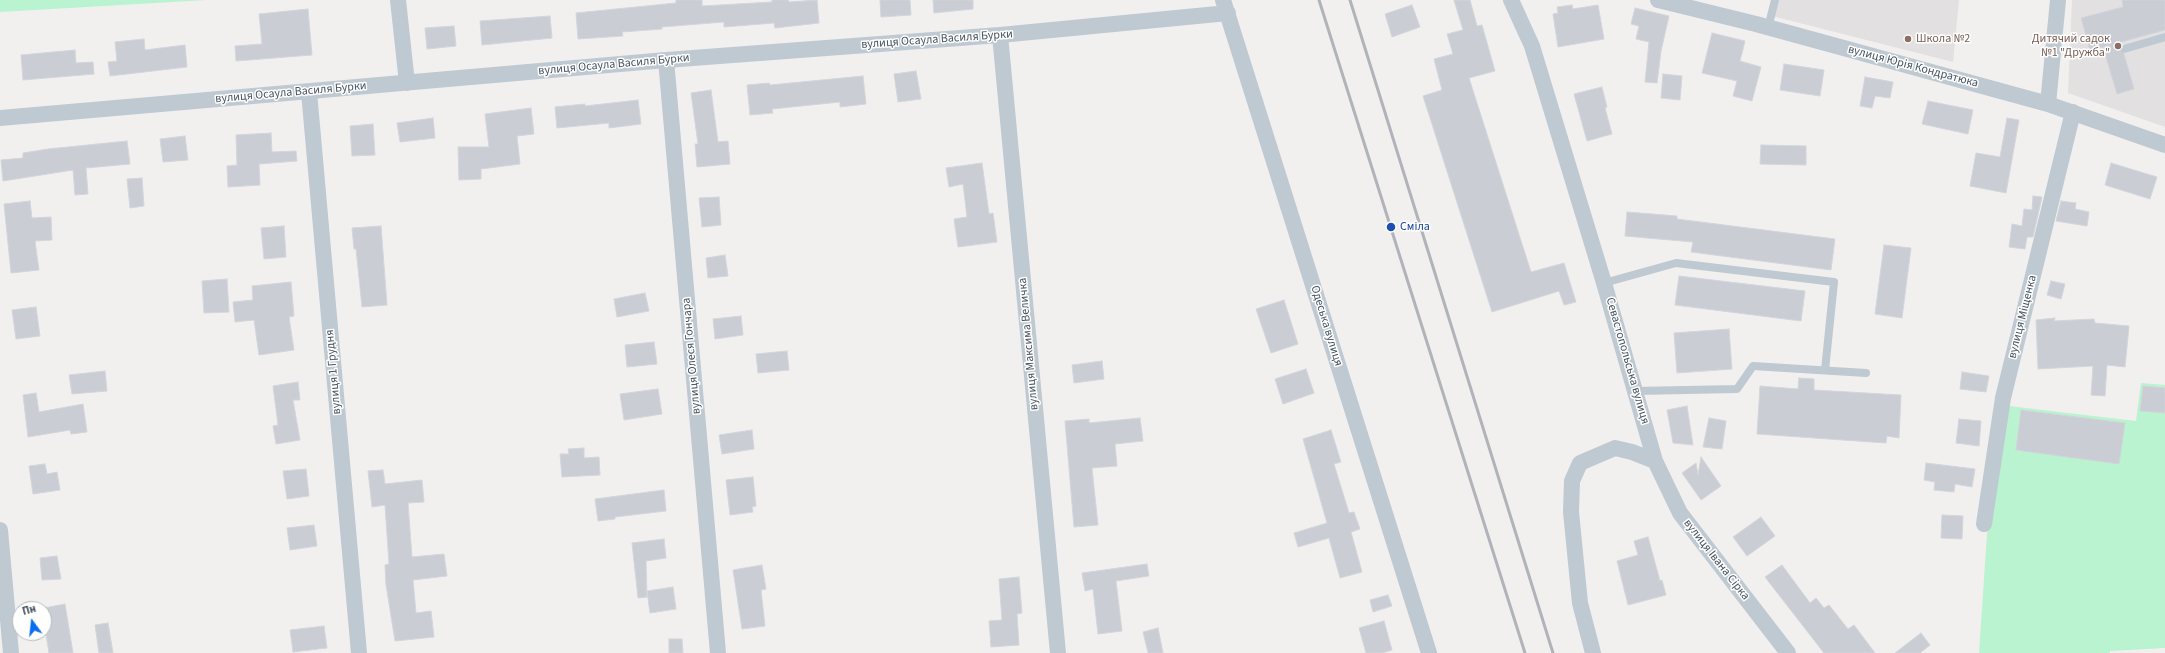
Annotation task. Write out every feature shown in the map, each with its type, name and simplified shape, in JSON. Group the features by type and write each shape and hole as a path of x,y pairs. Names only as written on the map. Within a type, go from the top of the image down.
{"street":[{"path":"398,0 407,83"},
{"name":"Севастопольська вулиця","path":"1511,0 1532,46 1604,283 1655,461"},
{"name":"вулиця Юрія Кондратюка","path":"1658,0 1768,28 2048,104 2165,145"},
{"path":"2048,104 2058,0"},
{"name":"вулиця Осаула Василя Бурки","path":"0,118 666,60 1000,35 1225,6"},
{"name":"Одеська вулиця","path":"1225,6 1429,653"},
{"name":"вулиця Максима Величка","path":"1000,35 1058,653"},
{"name":"вулиця Олеся Гончара","path":"666,60 718,653"},
{"name":"вулиця 1 Грудня","path":"309,92 359,653"},
{"name":"вулиця Міщенка","path":"1984,524 2004,398 2072,112"},
{"path":"1593,653 1580,602 1570,512 1572,481 1580,463 1615,448 1632,452 1655,461"},
{"name":"вулиця Івана Сірка","path":"1655,461 1680,513 1788,653"},
{"path":"0,530 11,653"}],"lane":[{"path":"1768,28 1775,0"},
{"path":"2124,49 2165,37"},
{"path":"1604,283 1676,263 1834,282 1825,370"},
{"path":"1635,391 1737,389 1753,366 1866,373"}],"shaded area":[{"name":"Школа №2","path":"1771,0 1959,0 1953,62 1768,15"},
{"name":"Дитячий садок №1 \"Дружба\"","path":"2072,0 2165,0 2165,127 2068,93"}],"green space":[{"path":"0,0 207,0 0,12"},
{"path":"2141,383 2165,385 2165,648 2110,651 2110,653 1979,653 1987,534 2009,406 2136,421"}],"building":[{"path":"676,0 702,0 702,6 772,2 772,0 788,0 789,2 817,0 819,23 775,28 774,23 724,27 724,22 622,32 623,36 578,39 576,13 676,3"},
{"path":"880,0 910,0 911,15 881,17"},
{"path":"933,0 973,0 973,9 934,13"},
{"name":"Сміла","path":"1454,0 1470,0 1477,26 1482,25 1495,71 1469,78 1531,272 1564,263 1576,302 1564,305 1559,291 1492,312 1423,96 1442,90 1434,59 1453,54 1447,34 1463,30"},
{"path":"2122,0 2165,0 2165,30 2121,42 2119,50 2124,54 2134,89 2117,94 2103,47 2090,50 2081,18 2123,7"},
{"path":"1412,5 1420,27 1392,37 1385,14"},
{"path":"1572,5 1573,9 1598,5 1604,39 1558,47 1553,14 1558,13 1557,7"},
{"path":"1635,8 1669,16 1661,51 1657,83 1645,82 1649,42 1636,39 1639,26 1631,24"},
{"path":"308,9 312,55 236,61 235,46 262,44 259,14"},
{"path":"550,16 552,38 482,45 480,21"},
{"path":"454,26 456,46 427,49 425,28"},
{"path":"1712,33 1745,41 1740,61 1761,67 1752,101 1733,96 1737,81 1702,73"},
{"path":"144,39 145,50 185,45 187,67 110,76 108,62 117,61 115,42"},
{"path":"75,50 76,63 93,62 94,74 23,80 21,55"},
{"path":"1784,64 1824,70 1820,96 1780,90"},
{"path":"916,71 921,99 898,102 894,74"},
{"path":"1663,74 1682,76 1680,100 1661,98"},
{"path":"863,76 866,104 840,107 840,102 772,109 773,113 750,115 747,85 769,83 770,85"},
{"path":"1865,77 1893,82 1890,98 1875,96 1872,108 1860,106"},
{"path":"1602,87 1607,107 1605,108 1612,134 1587,141 1574,94"},
{"path":"711,90 718,142 728,141 730,164 697,167 695,144 698,144 691,93"},
{"path":"638,100 641,124 609,128 609,123 557,128 555,107 585,104 585,106"},
{"path":"1928,101 1973,110 1968,134 1922,124"},
{"path":"531,108 534,134 517,136 520,164 481,169 481,179 459,180 458,147 489,147 485,114"},
{"path":"433,118 435,138 400,142 397,123"},
{"path":"2007,118 2019,120 2006,193 1970,186 1976,153 2000,157"},
{"path":"373,124 375,155 352,156 350,126"},
{"path":"271,133 272,152 296,151 297,161 259,164 260,185 228,187 227,166 237,165 236,135"},
{"path":"185,136 188,160 163,162 160,139"},
{"path":"127,141 130,164 86,168 88,194 75,195 73,170 3,181 1,160 23,158 23,153 48,149"},
{"path":"1761,145 1806,146 1806,165 1760,164"},
{"path":"982,163 989,214 993,213 997,242 958,247 954,219 967,217 963,184 949,187 946,168"},
{"path":"2111,163 2157,177 2150,199 2105,185"},
{"path":"142,178 144,206 130,208 127,179"},
{"path":"2033,196 2042,197 2033,237 2027,237 2025,249 2009,247 2012,224 2022,226 2024,209 2032,210"},
{"path":"719,197 721,225 702,227 699,198"},
{"path":"30,201 32,218 51,217 52,240 35,241 39,270 11,273 4,204"},
{"path":"2061,201 2076,203 2075,209 2089,212 2087,226 2056,221"},
{"path":"1627,212 1677,216 1677,219 1835,239 1831,270 1691,252 1693,242 1625,236"},
{"path":"284,226 286,257 264,259 261,228"},
{"path":"381,226 387,305 362,307 356,249 354,249 352,228"},
{"path":"1884,245 1911,248 1902,318 1875,314"},
{"path":"725,255 728,276 708,278 706,258"},
{"path":"1679,276 1805,291 1801,321 1675,305"},
{"path":"227,279 229,312 204,313 202,281"},
{"path":"2051,281 2065,284 2061,299 2047,295"},
{"path":"291,282 294,316 289,317 294,350 259,355 254,320 235,322 233,302 253,300 252,286"},
{"path":"645,293 649,311 617,317 614,299"},
{"path":"1284,300 1298,344 1271,353 1256,309"},
{"path":"36,307 40,336 16,339 12,310"},
{"path":"741,316 743,335 715,339 713,319"},
{"path":"2055,318 2054,321 2094,319 2095,323 2129,326 2125,367 2107,365 2105,396 2091,395 2093,366 2038,369 2036,320"},
{"path":"1729,329 1732,369 1677,373 1674,333"},
{"path":"654,342 657,364 627,367 625,345"},
{"path":"787,351 789,370 758,373 756,354"},
{"path":"1102,361 1104,379 1074,383 1072,365"},
{"path":"1306,369 1314,393 1283,404 1275,379"},
{"path":"105,371 107,391 72,394 69,375"},
{"path":"1962,372 1989,376 1986,392 1960,389"},
{"path":"1799,378 1814,379 1814,390 1901,395 1899,438 1887,436 1886,443 1757,434 1760,386 1798,389"},
{"path":"298,382 300,400 293,400 300,440 276,444 273,426 278,425 273,386"},
{"path":"2143,386 2165,388 2165,413 2140,411"},
{"path":"658,389 662,414 624,420 620,394"},
{"path":"36,393 39,412 83,404 87,432 71,434 70,430 28,437 23,395"},
{"path":"1687,406 1693,445 1673,443 1667,410"},
{"path":"2021,410 2125,423 2119,464 2016,450"},
{"path":"1140,418 1143,441 1115,444 1117,466 1092,468 1098,525 1074,527 1065,421 1089,419 1089,423"},
{"path":"1709,418 1726,421 1722,449 1703,447"},
{"path":"1959,419 1981,421 1979,446 1956,443"},
{"path":"752,430 754,449 722,454 719,435"},
{"path":"1331,430 1341,462 1334,464 1349,513 1354,512 1360,529 1351,532 1362,572 1340,578 1329,538 1298,547 1294,533 1327,523 1303,439"},
{"path":"584,448 584,458 599,457 600,475 562,477 560,454 569,454 568,449"},
{"path":"1701,457 1721,486 1701,500 1682,473 1696,463 1698,475"},
{"path":"1926,463 1975,469 1972,487 1955,484 1954,492 1934,490 1935,482 1924,480"},
{"path":"45,464 47,474 57,472 60,490 33,494 29,466"},
{"path":"306,469 309,496 287,499 283,471"},
{"path":"383,470 385,484 422,480 424,502 408,503 412,557 444,554 447,576 413,580 416,613 431,611 434,637 395,641 386,585 385,565 389,564 385,505 372,507 368,471"},
{"path":"753,477 756,506 752,507 753,512 730,515 726,480"},
{"path":"664,490 666,511 615,517 615,519 598,521 595,499"},
{"path":"1942,515 1963,516 1962,539 1941,538"},
{"path":"1761,517 1775,536 1747,556 1733,537"},
{"path":"314,525 317,546 290,550 287,528"},
{"path":"1648,537 1660,581 1662,580 1666,595 1628,605 1617,561 1638,555 1634,541"},
{"path":"664,539 666,558 646,561 647,597 638,598 632,543"},
{"path":"57,556 61,579 42,580 40,558"},
{"path":"1147,564 1149,576 1116,581 1122,631 1098,634 1093,589 1085,591 1082,573"},
{"path":"762,565 766,589 761,590 765,626 742,629 733,570"},
{"path":"1782,565 1810,603 1816,598 1824,608 1829,605 1848,629 1854,625 1875,653 1824,653 1765,577"},
{"path":"1019,577 1022,613 1017,614 1019,645 991,647 989,621 1002,620 999,579"},
{"path":"673,587 676,609 650,613 647,591"},
{"path":"1388,595 1392,606 1373,612 1370,600"},
{"path":"65,604 73,653 49,653 47,641 52,641 52,606"},
{"path":"1384,621 1392,650 1382,653 1366,653 1359,628"},
{"path":"108,623 113,653 99,653 95,625"},
{"path":"324,626 327,648 293,652 290,630"},
{"path":"1158,628 1163,653 1148,653 1143,632"},
{"path":"1921,633 1930,645 1920,653 1895,653"},
{"path":"669,639 682,639 683,653 669,653"}],"railway":[{"path":"1319,0 1525,653"},
{"path":"1350,0 1553,653"}],"place":[{"name":"Школа №2","path":"1908,39"},
{"name":"Дитячий садок №1 \"Дружба\"","path":"2118,46"},
{"name":"Сміла","path":"1391,227"}]}
